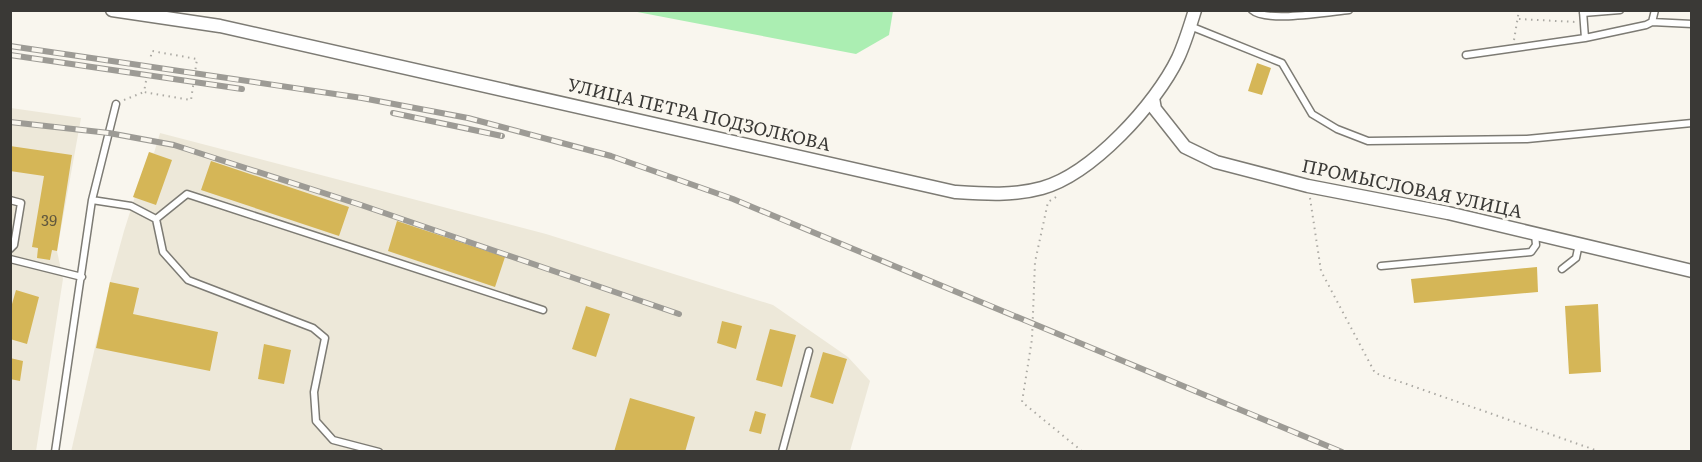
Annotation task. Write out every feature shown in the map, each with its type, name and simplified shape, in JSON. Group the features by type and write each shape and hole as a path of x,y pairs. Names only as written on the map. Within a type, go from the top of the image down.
{"street":[{"name":"УЛИЦА ПЕТРА ПОДЗОЛКОВА","path":"112,10 220,26 956,192 1003,195 1041,189 1058,182 1080,169 1116,140 1153,98 1178,58 1195,10"},
{"name":"ПРОМЫСЛОВАЯ УЛИЦА","path":"1153,98 1155,109 1185,147 1216,162 1308,186 1448,213 1692,271"}],"lane":[{"path":"1252,10 1268,18 1296,13 1349,10"},
{"path":"1585,38 1583,12 1620,10"},
{"path":"1652,22 1655,10"},
{"path":"1466,55 1585,38 1652,22 1692,24"},
{"path":"1190,26 1282,63 1312,114 1337,129 1368,141 1527,139 1692,123"},
{"path":"55,452 92,200 116,104"},
{"path":"156,219 187,194 543,310"},
{"path":"10,200 21,203 14,245 10,249"},
{"path":"92,200 131,206 156,219"},
{"path":"156,219 163,252 188,280 313,328 325,338 314,392 316,421 333,440 379,452"},
{"path":"1381,267 1531,252 1536,245 1535,234"},
{"path":"1562,269 1576,258 1579,244"},
{"path":"10,259 82,277"},
{"path":"782,452 809,351"}],"path":[{"path":"1512,49 1520,10"},
{"path":"1519,19 1583,22"},
{"path":"116,104 144,92 191,100 197,59 152,51 150,60"},
{"path":"144,92 146,81"},
{"path":"1308,186 1321,271 1375,373 1601,452"},
{"path":"1048,202 1035,262 1032,339 1022,402 1083,452"}],"shaded area":[{"path":"11,108 81,118 57,251 63,279 36,451 11,452"},
{"path":"160,133 546,234 773,305 848,357 870,381 850,451 71,452 124,231 149,152 154,153"}],"green space":[{"path":"632,11 893,11 889,35 856,54"}],"building":[{"path":"1257,63 1271,68 1262,95 1248,91"},
{"path":"10,146 72,155 57,251 52,250 50,260 37,258 38,248 32,247 44,176 10,171"},
{"path":"149,152 172,160 156,205 133,197"},
{"path":"211,161 349,207 339,236 201,190"},
{"path":"397,221 505,257 495,287 388,251"},
{"path":"1537,267 1538,292 1414,303 1411,279"},
{"path":"110,282 139,288 133,314 218,332 210,371 96,348"},
{"path":"16,290 39,297 27,344 10,339 10,311"},
{"path":"1598,304 1601,372 1569,374 1565,306"},
{"path":"586,306 610,314 596,357 572,349"},
{"path":"722,321 742,326 736,349 717,343"},
{"path":"770,329 796,335 782,387 756,380"},
{"path":"264,344 291,350 284,384 258,379"},
{"path":"823,352 847,359 833,404 810,397"},
{"path":"10,358 23,361 20,381 10,379"},
{"path":"630,398 695,417 685,452 614,452"},
{"path":"755,411 766,414 761,434 749,431"}],"railway":[{"path":"10,46 362,98 468,118 611,156 733,199 1342,452"},
{"path":"10,55 242,89"},
{"path":"393,113 502,136"},
{"path":"10,122 109,133 174,145 361,205 679,314"}]}
